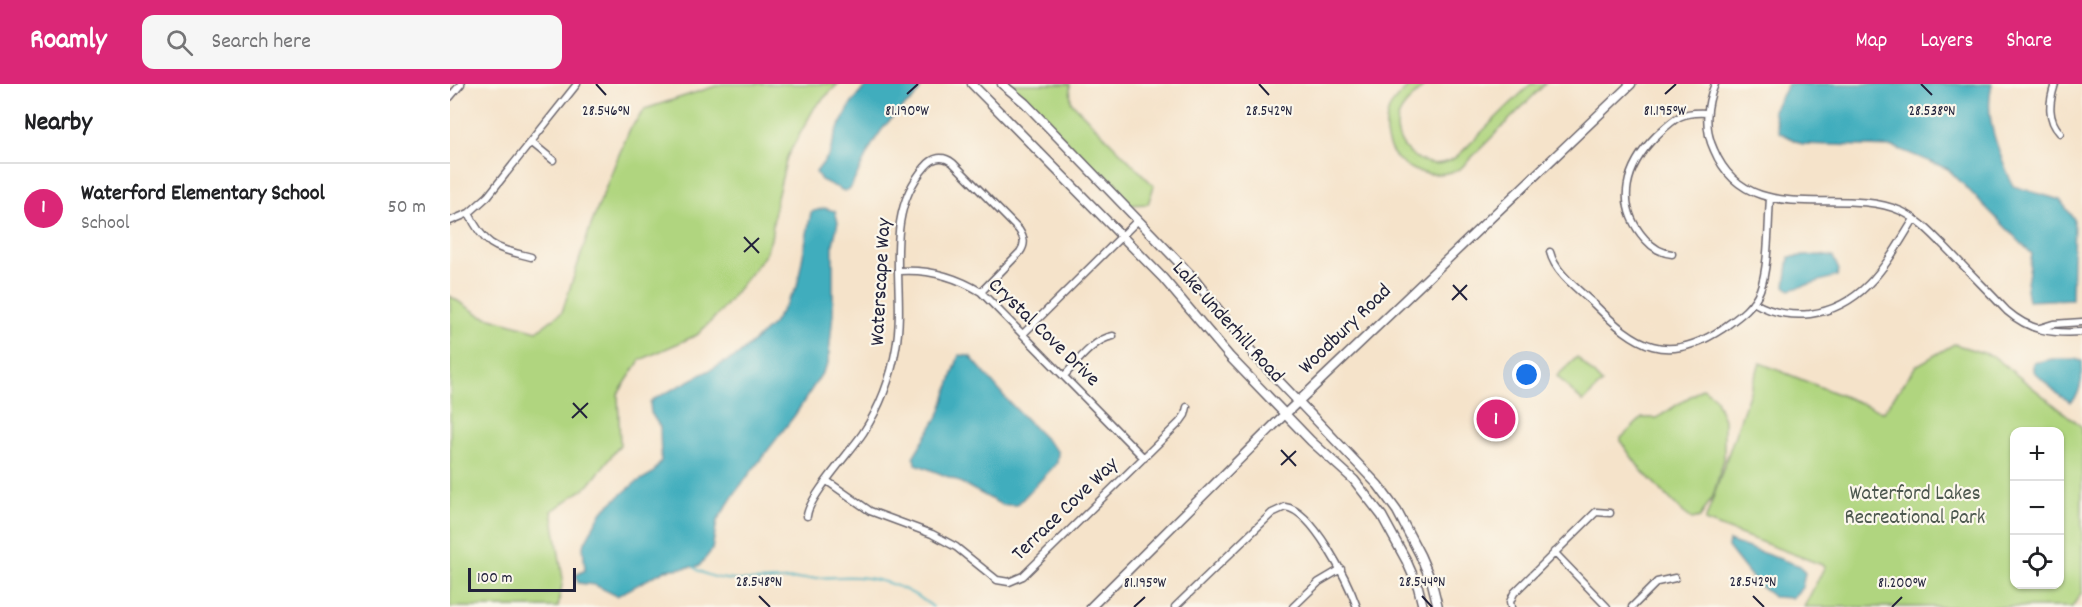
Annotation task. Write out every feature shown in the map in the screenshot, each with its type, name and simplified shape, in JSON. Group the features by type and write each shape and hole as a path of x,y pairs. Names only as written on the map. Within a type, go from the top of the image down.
{"street":[{"path":"450,98 461,84"},
{"path":"450,221 469,213 488,196 577,84"},
{"name":"Lake Underhill Road","path":"974,84 1163,278 1230,357 1315,445 1350,475 1382,516 1406,560 1418,587 1423,607"},
{"name":"Lake Underhill Road","path":"1002,84 1025,103 1190,274 1256,357 1360,465 1397,511 1432,583 1438,607"},
{"name":"Woodbury Road","path":"1091,607 1298,401 1631,84"},
{"path":"1715,84 1707,112 1709,136 1722,166 1748,189 1770,198 1879,205 1900,211 1927,229 2007,311 2024,323 2056,333 2082,332"},
{"path":"2055,84 2050,114 2053,125 2060,134"},
{"path":"1672,254 1653,247 1635,225 1629,212 1627,198 1629,177 1639,154 1672,120 1686,113 1707,112"},
{"path":"531,142 553,159"},
{"name":"Waterscape Way","path":"807,516 811,503 870,421 887,384 899,328 899,222 907,195 918,176 930,162 937,158 946,158 953,162 1019,230 1023,238 1024,246 1020,252 981,292"},
{"path":"1550,252 1557,267 1619,329 1633,339 1649,345 1671,348 1698,343 1735,320 1753,302 1763,277 1770,198"},
{"path":"469,213 478,232 496,247 531,257"},
{"path":"1753,302 1769,311 1796,315 1816,313 1841,305 1861,292 1878,275 1914,219"},
{"path":"1023,334 1137,220"},
{"name":"Crystal Cove Drive","path":"899,272 919,271 942,274 981,292 1144,458"},
{"path":"2040,328 2053,324 2082,322"},
{"path":"1064,375 1098,343 1113,336"},
{"name":"Terrace Cove Way","path":"827,481 870,511 948,542 971,557 992,577 1008,582 1023,576 1144,458 1180,422 1187,407"},
{"path":"1175,607 1280,507 1290,507 1298,513 1326,546 1341,569 1357,607"},
{"path":"1511,607 1510,602 1514,593 1596,512 1610,513"},
{"path":"1554,552 1607,607"},
{"path":"1293,607 1319,582 1341,569"},
{"path":"1632,607 1657,582 1675,578"}],"green space":[{"path":"722,84 838,84 815,107 787,157 776,202 771,239 765,255 721,311 697,335 640,360 618,394 620,445 589,485 552,511 563,579 558,607 450,607 450,296 480,315 537,331 562,312 590,228 630,129 645,109"},
{"path":"1011,84 1070,84 1071,102 1154,186 1148,204 1129,205"},
{"path":"1411,84 1426,84 1401,111 1397,126 1399,137 1411,154 1420,160 1441,163 1461,153 1531,84 1545,84 1460,169 1431,174 1406,166 1396,157 1389,146 1386,133 1390,107"},
{"name":"Waterford Lakes Recreational Park","path":"1954,344 1993,356 2082,427 2082,592 2072,607 1804,607 1825,566 1705,521 1760,363 1883,412 1916,366"},
{"path":"1577,357 1602,383 1583,402 1557,376"},
{"path":"1703,388 1715,397 1724,420 1724,459 1713,496 1700,517 1692,519 1641,470 1621,442 1621,438 1642,418 1657,418"}],"water":[{"path":"867,84 922,84 917,94 878,135 850,189 844,191 821,180 816,172 829,155 836,132 852,103"},
{"path":"1788,84 1992,84 1991,123 1998,149 2013,186 2060,200 2074,219 2072,299 2028,301 2026,289 2032,254 1948,169 1894,147 1802,144 1779,132 1773,110"},
{"path":"824,208 835,211 838,222 833,244 833,314 828,364 795,415 737,490 717,521 712,550 699,566 665,570 617,596 595,585 578,583 576,575 585,570 583,546 602,511 635,483 653,473 661,461 660,427 651,413 650,403 737,356 773,324 797,287 811,212"},
{"path":"1820,255 1833,257 1839,270 1837,276 1790,290 1785,286 1789,257"},
{"path":"959,355 970,356 1009,402 1058,452 1057,463 1017,505 1002,505 956,480 916,464 913,457 940,413"},
{"path":"2052,359 2082,361 2079,389 2075,399 2071,402 2060,396 2033,371 2033,363"},
{"path":"1729,541 1800,566 1805,573 1802,588 1792,598 1774,597 1757,584 1728,547"}],"waterway":[{"path":"694,567 707,575 748,581 867,578 897,586 933,607"}],"place":[{"name":"Waterford Elementary School","path":"1496,419"}]}
